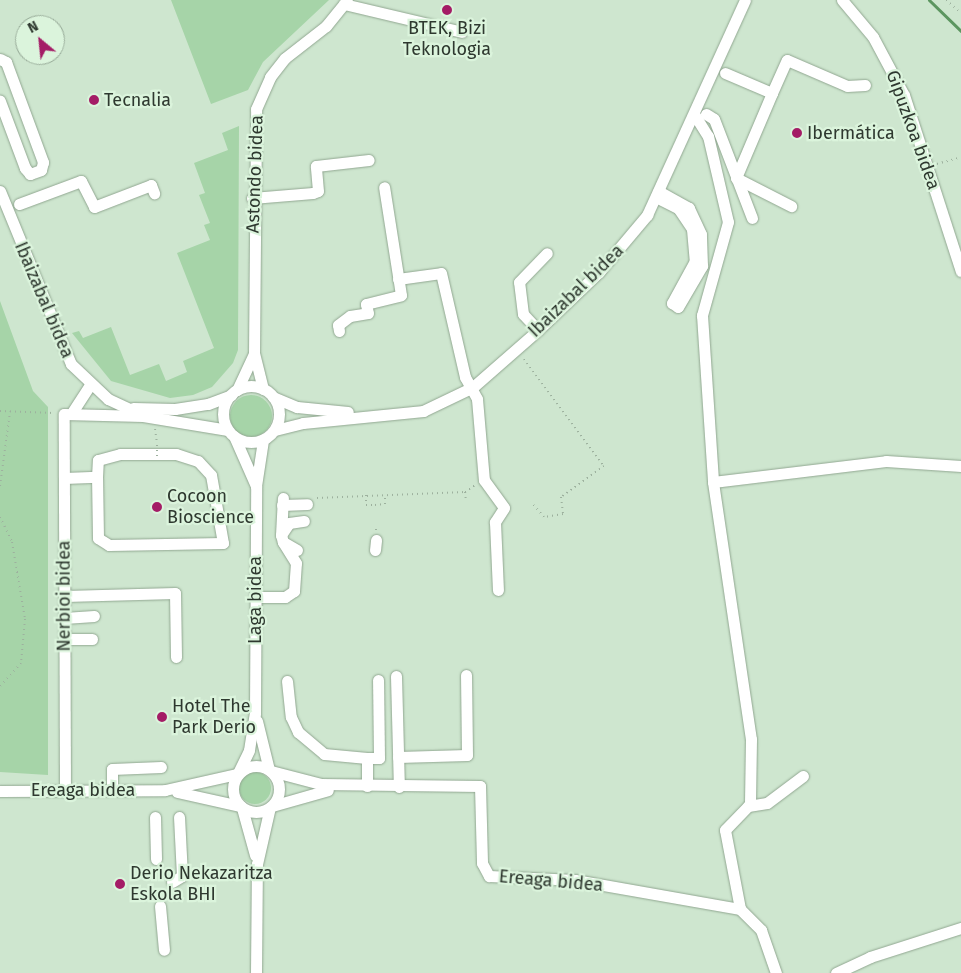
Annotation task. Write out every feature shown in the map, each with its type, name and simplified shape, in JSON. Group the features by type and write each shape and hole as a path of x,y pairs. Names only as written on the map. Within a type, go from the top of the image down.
{"street":[{"name":"Ibaizabal bidea","path":"275,430 303,423 424,411 474,387 538,330 612,259 657,194 745,0"},
{"name":"Gipuzkoa bidea","path":"842,0 892,68 928,167 961,272"},
{"path":"346,2 462,32"},
{"name":"Astondo bidea","path":"263,389 254,354 252,198 256,109 270,77 346,2"},
{"path":"0,59 6,62 43,162 41,170 30,174 25,168 0,101"},
{"path":"736,178 787,60 847,86 864,85"},
{"path":"726,73 772,94"},
{"path":"694,114 708,136 728,222 702,315 713,482 751,739 748,806"},
{"path":"706,114 714,119 752,218"},
{"path":"252,198 313,193 318,191 316,166 369,160"},
{"path":"736,178 792,206"},
{"path":"19,204 81,181 94,207 151,185 154,192"},
{"path":"339,331 338,325 350,316 368,313 366,304 401,296 384,187"},
{"name":"Ibaizabal bidea","path":"0,191 58,338 71,364 90,385 108,399 133,408 144,416 231,433"},
{"path":"657,194 689,208 701,234 702,266 678,307 672,303 695,260 692,229 678,208 657,194"},
{"path":"538,330 523,314 519,282 547,253"},
{"path":"398,279 441,273 466,377 474,387 484,480 504,508 495,522 498,590"},
{"name":"Astondo bidea","path":"234,392 254,354"},
{"path":"68,412 90,385"},
{"path":"263,389 273,397 279,412 275,430 263,440 248,442 231,433 224,409 234,392 263,389"},
{"name":"Ibaizabal bidea","path":"133,408 175,409 208,404 234,392"},
{"name":"Ibaizabal bidea","path":"273,397 319,411 399,414"},
{"path":"68,412 144,416"},
{"name":"Nerbioi bidea","path":"64,789 64,478 68,412"},
{"name":"Laga bidea","path":"231,433 256,486"},
{"name":"Laga bidea","path":"238,773 249,750 255,714 256,486 263,440"},
{"path":"120,454 176,454 198,461 210,474 223,544 109,544 98,538 97,477 98,460 120,454"},
{"path":"713,482 908,459 961,466"},
{"path":"64,478 97,477"},
{"path":"282,502 307,501"},
{"path":"282,502 289,516 304,520 289,523 282,538"},
{"path":"255,597 285,597 294,591 296,563 282,538 282,502"},
{"path":"282,538 297,550"},
{"path":"64,596 175,593 176,657"},
{"path":"64,618 94,616"},
{"path":"64,639 92,639"},
{"path":"398,757 467,755 466,675"},
{"path":"396,676 398,787"},
{"path":"287,681 291,717 309,745 341,759 379,758 378,680"},
{"name":"Laga bidea","path":"255,714 270,770"},
{"path":"367,758 367,786"},
{"path":"165,790 238,773 253,765 270,770 279,786 271,806 257,864 256,973"},
{"path":"112,790 112,768 161,768"},
{"name":"Ereaga bidea","path":"270,770 300,781 398,787 480,786 482,863 488,876 575,880 740,909"},
{"path":"238,773 232,791 241,807 257,864"},
{"path":"776,973 761,930 740,909 725,830 730,820 748,806 768,803 803,776"},
{"name":"Ereaga bidea","path":"271,806 317,790 367,786"},
{"name":"Ereaga bidea","path":"0,791 64,789 165,790"},
{"path":"165,790 256,812 271,806"},
{"path":"155,817 156,859"},
{"path":"172,882 182,876 179,817"},
{"path":"160,906 164,950"},
{"path":"836,973 870,957 961,928"}],"path":[{"path":"946,0 961,13"},
{"path":"928,167 961,157"},
{"path":"524,359 604,466 562,496 563,514 544,517 531,502"},
{"path":"0,411 68,412"},
{"path":"0,486 10,412"},
{"path":"155,429 157,457"},
{"path":"307,501 366,495 385,496 465,492 479,482"},
{"path":"465,492 466,501"},
{"path":"366,495 366,505 385,504 385,496"},
{"path":"375,505 375,510"},
{"path":"0,517 12,542 25,619 21,663 0,686"}],"green space":[{"path":"171,0 329,0 263,62 248,90 211,104"},
{"path":"239,126 238,350 233,363 212,387 193,395 170,398 111,381 72,333 79,331 83,338 111,327 130,375 159,364 166,381 187,372 183,361 214,348 177,253 210,240 204,225 210,223 199,195 205,193 194,163 228,150 222,133"},
{"path":"0,301 33,391 48,407 48,775 0,772"},
{"path":"255,395 263,398 269,404 272,416 269,428 263,434 247,437 239,434 233,428 230,412 233,404 239,398"},
{"path":"255,772 261,773 266,777 270,782 270,794 266,799 261,803 255,804 249,803 244,799 240,794 239,788 240,782 244,777 249,773"}],"waterway":[{"path":"929,0 961,31"}],"place":[{"name":"BTEK, Bizi Teknologia","path":"447,10"},
{"name":"Tecnalia","path":"94,100"},
{"name":"Ibermática","path":"797,133"},
{"name":"Cocoon Bioscience","path":"157,507"},
{"name":"Hotel The Park Derio","path":"162,717"},
{"name":"Derio Nekazaritza Eskola BHI","path":"120,884"}]}
